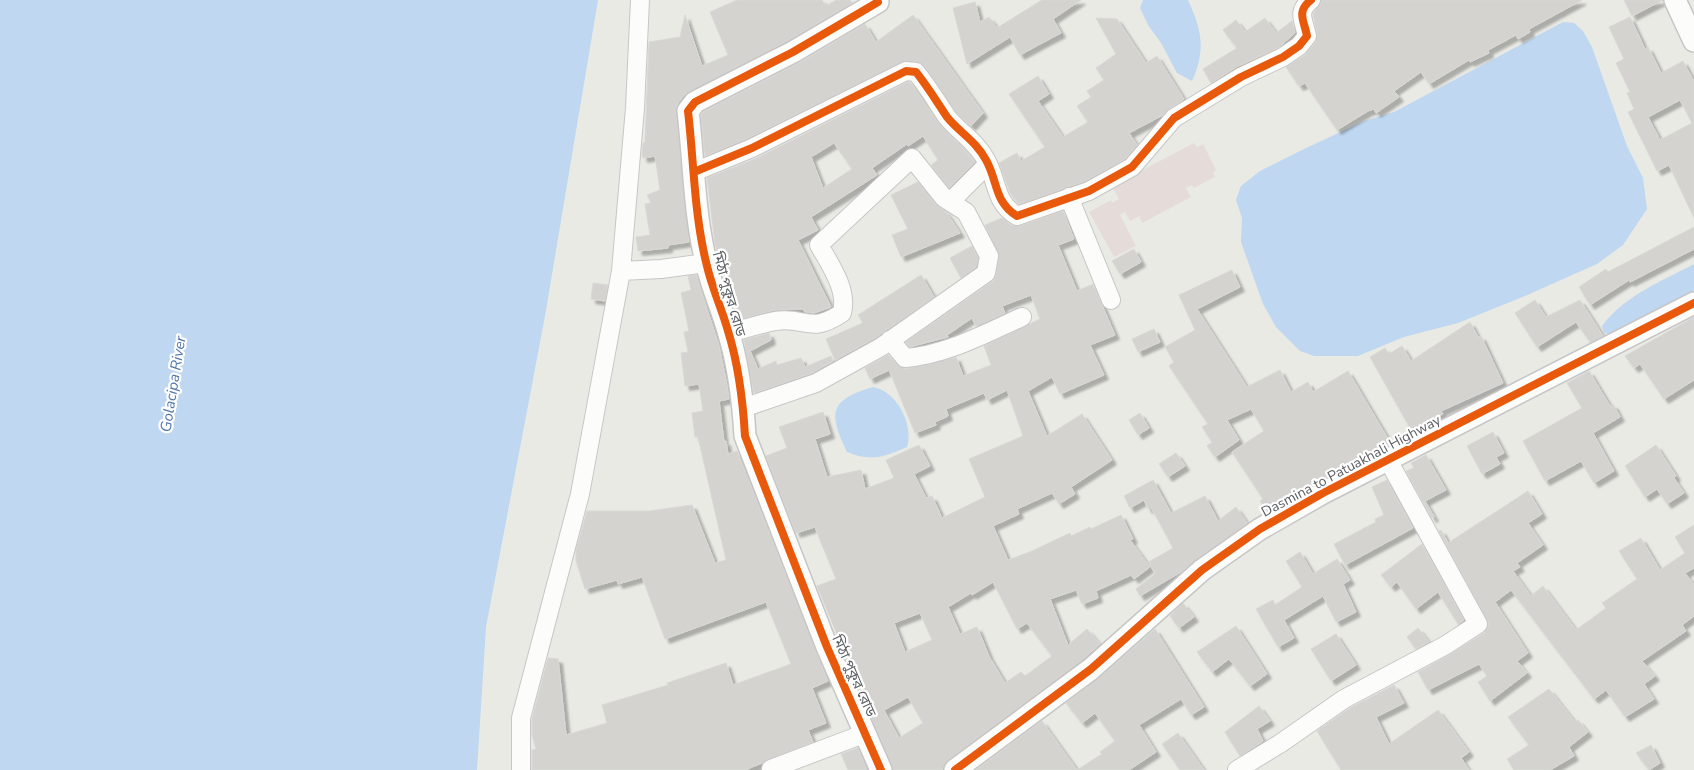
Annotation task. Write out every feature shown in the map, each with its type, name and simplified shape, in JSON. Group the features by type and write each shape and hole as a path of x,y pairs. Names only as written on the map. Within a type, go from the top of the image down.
{"street":[{"path":"521,770 521,718 580,494 621,271 635,108 640,0"},
{"name":"মিঠা পুকুর রোড","path":"877,0 878,2 839,26 695,102 688,111 696,216 706,263 729,333 743,408 745,436 827,647 881,770"},
{"path":"694,172 752,148 906,71 916,72 937,98 948,118 972,140 988,164 995,187 1006,209 1016,216 1089,190 1132,167 1174,118 1241,77 1283,57 1299,46 1307,36 1300,16 1304,6 1311,0"},
{"path":"1675,0 1694,42"},
{"path":"729,333 774,321 789,320 810,325 828,322 842,313 845,303 840,283 819,245 912,158 944,198 966,212 989,256 986,273 890,340 816,383 743,408"},
{"path":"951,201 988,164"},
{"path":"1069,197 1111,300"},
{"path":"621,271 661,269 706,263"},
{"name":"Dasmina to Patuakhali Highway","path":"954,770 1091,669 1202,570 1260,529 1388,460 1694,303"},
{"path":"890,340 905,358 920,357 985,334 1022,317"},
{"path":"1237,770 1282,743 1344,699 1446,645 1478,624 1388,460"},
{"path":"771,769 866,733"}],"shaded area":[{"path":"1194,143 1197,147 1203,144 1216,170 1213,172 1215,177 1194,188 1192,185 1186,188 1191,197 1142,223 1139,216 1130,221 1125,212 1120,215 1136,246 1114,257 1089,212 1111,200 1112,203 1119,199 1112,186"}],"water":[{"name":"Golacipa River","path":"0,0 598,0 545,316 486,627 477,770 0,770"},
{"path":"1143,0 1188,0 1199,31 1201,50 1192,81 1177,73 1140,8"},
{"path":"1563,22 1574,23 1583,31 1592,47 1627,146 1643,178 1647,209 1623,245 1597,264 1525,296 1458,323 1404,337 1358,356 1314,356 1300,351 1276,327 1263,304 1241,242 1242,218 1236,200 1241,186 1260,171 1364,121 1394,112"},
{"path":"1694,264 1694,293 1611,336 1604,332 1602,326 1621,306 1644,290"},
{"path":"873,387 889,395 902,410 906,419 909,438 907,447 884,456 864,457 847,452 837,427 836,410 840,403 848,397"}],"building":[{"path":"737,0 822,0 826,6 836,0 850,0 852,3 787,41 685,94 678,103 676,112 689,242 668,245 668,248 638,251 636,237 650,235 645,204 651,203 647,195 660,190 655,156 643,158 642,153 643,143 645,142 649,42 680,37 685,15 702,66 728,55 710,12"},
{"path":"1042,0 1081,0 1053,19 1061,33 1020,55 1010,37 967,64 953,8 975,2 980,22 989,17 997,28"},
{"path":"1321,0 1582,0 1529,29 1530,32 1518,39 1516,35 1488,50 1489,53 1470,62 1469,60 1429,84 1421,72 1394,91 1399,97 1376,113 1374,109 1368,111 1337,130 1305,83 1299,86 1286,67 1305,55 1316,42 1317,34 1313,14"},
{"path":"1624,0 1663,0 1632,16"},
{"path":"913,15 983,113 971,126 955,111 924,65 907,60 748,138 705,156 701,115 703,112 799,63 865,24 876,42"},
{"path":"1630,17 1645,49 1648,47 1661,73 1683,61 1694,82 1694,218 1669,165 1657,171 1628,112 1634,109 1627,93 1630,92 1616,63 1624,59 1609,27","holes":["1680,100 1692,123 1660,140 1648,117"]},
{"path":"1096,18 1117,19 1146,63 1157,56 1184,99 1163,115 1129,133 1137,145 1125,159 1085,181 1019,204 1010,193 999,163 1017,153 1021,161 1045,147 1009,94 1038,76 1049,94 1038,101 1063,137 1088,122 1077,106 1091,97 1087,91 1104,80 1096,68 1116,54"},
{"path":"1265,18 1276,33 1292,21 1295,33 1278,48 1236,67 1211,83 1203,69 1237,48 1223,30 1236,20 1245,32"},
{"path":"908,82 912,84 939,124 975,162 949,188 931,165 938,160 923,136 908,146 907,144 872,168 877,175 811,217 818,230 798,240 831,307 814,313 805,312 803,309 774,310 738,320 715,244 707,178 757,158","holes":["834,143 852,169 823,188 811,157"]},
{"path":"918,182 936,205 946,212 960,233 901,257 892,235 908,229 891,195"},
{"path":"1063,211 1074,239 1058,245 1077,291 1093,284 1115,335 1090,345 1104,375 1060,394 1052,377 1028,391 1047,436 1082,414 1112,460 1071,487 1075,494 1059,504 1052,493 1017,509 1019,514 993,526 1008,560 1070,533 1071,536 1090,527 1091,529 1121,515 1133,539 1130,540 1150,567 1134,579 1131,575 1096,591 1098,598 1082,604 1076,590 1050,599 1068,645 1087,629 1100,644 1083,659 948,760 943,770 893,770 817,586 836,579 815,527 796,533 766,456 787,448 779,427 823,412 830,434 815,439 827,477 861,470 865,489 894,478 886,460 919,445 930,466 914,474 926,498 932,496 942,518 985,497 969,459 1023,436 1007,390 987,400 984,393 946,409 948,416 935,422 936,425 915,433 889,370 870,379 865,368 888,355 897,365 906,369 956,357 963,376 991,365 984,346 1040,319 1031,295 1002,306 1005,313 976,326 972,318 947,335 948,337 909,347 906,342 993,281 999,257 985,225 1002,218 1011,225 1020,226","holes":["993,582 1017,629 1027,623 1052,656 1025,676 1021,672 1005,683 989,656 977,627 960,634 948,607 971,593 972,595","920,613 932,640 905,652 894,623","908,697 923,723 899,738 884,710"]},
{"path":"1694,227 1694,249 1630,282 1629,280 1590,305 1579,287 1606,269 1608,272"},
{"path":"972,246 978,258 976,267 961,278 950,258"},
{"path":"1134,249 1141,262 1120,274 1112,261"},
{"path":"1232,270 1240,287 1197,309 1247,387 1280,370 1291,392 1308,382 1313,392 1348,371 1391,444 1362,459 1361,457 1267,511 1260,501 1263,499 1232,452 1264,431 1251,409 1227,420 1239,440 1215,457 1207,446 1212,442 1202,427 1208,424 1169,366 1174,362 1165,347 1195,330 1179,295"},
{"path":"696,275 719,346 727,385 729,399 719,401 724,442 726,441 728,454 737,451 828,681 812,688 826,723 808,730 813,742 745,770 532,770 532,750 536,749 532,735 532,719 548,658 558,659 566,735 607,723 602,705 668,685 667,683 726,663 733,685 791,664 766,602 665,639 642,577 618,584 617,580 585,589 576,561 576,550 587,511 649,511 692,505 715,563 726,560 698,437 695,437 692,413 703,411 699,384 685,386 681,353 688,352 684,332 689,331 681,293 691,290 688,276"},
{"path":"921,275 934,297 875,338 835,360 826,339 863,323 858,315"},
{"path":"593,283 608,285 605,301 591,299"},
{"path":"1535,300 1546,317 1580,300 1603,336 1590,342 1576,322 1537,347 1515,313"},
{"path":"1694,317 1694,380 1664,399 1640,364 1634,368 1625,356"},
{"path":"1470,322 1478,337 1481,336 1503,383 1441,411 1443,414 1410,428 1370,357 1385,348 1389,354 1402,346 1411,361"},
{"path":"1154,329 1160,342 1138,352 1132,339"},
{"path":"769,333 771,340 750,351 758,369 776,361 777,365 801,358 805,367 831,356 833,361 812,373 754,393 744,340"},
{"path":"1589,371 1610,406 1613,404 1620,417 1593,433 1614,471 1594,483 1581,461 1545,481 1523,441 1582,408 1567,383"},
{"path":"1140,413 1149,428 1138,435 1129,420"},
{"path":"1493,432 1504,453 1496,457 1500,464 1482,474 1467,446"},
{"path":"1656,445 1676,476 1674,478 1684,493 1667,504 1657,489 1645,497 1625,466"},
{"path":"1176,453 1185,466 1168,477 1159,464"},
{"path":"1426,455 1446,490 1425,501 1434,517 1432,518 1406,471 1414,468 1411,463"},
{"path":"1153,480 1171,513 1205,496 1218,521 1236,507 1247,523 1181,572 1140,596 1136,589 1155,574 1149,562 1173,548 1151,507 1148,509 1144,500 1130,508 1124,496"},
{"path":"1387,480 1413,528 1345,565 1334,544 1376,522 1375,519 1384,515 1372,487"},
{"path":"1528,491 1542,514 1528,523 1543,545 1517,563 1520,567 1513,571 1531,596 1543,586 1576,630 1606,608 1602,603 1637,579 1619,551 1641,538 1660,570 1685,553 1675,537 1694,525 1694,568 1685,573 1694,585 1694,616 1682,625 1686,631 1642,661 1655,676 1644,684 1654,699 1625,717 1606,690 1594,699 1511,590 1495,602 1528,653 1517,661 1527,673 1490,701 1478,682 1487,676 1479,664 1428,690 1418,672 1484,633 1489,624 1439,531 1441,530 1448,543"},
{"path":"1422,544 1464,620 1458,624 1438,592 1416,609 1397,582 1391,587 1381,575"},
{"path":"1300,552 1313,574 1337,559 1350,580 1343,584 1356,612 1336,622 1323,596 1284,620 1294,638 1278,647 1256,609 1273,600 1275,605 1302,587 1286,561"},
{"path":"1183,603 1194,617 1179,628 1170,616"},
{"path":"1236,626 1267,674 1250,686 1229,659 1212,672 1197,652"},
{"path":"1418,628 1429,642 1416,649 1407,637"},
{"path":"1155,629 1204,707 1191,715 1181,699 1139,725 1156,752 1129,770 1077,770 1102,754 1100,752 1115,741 1095,713 1082,723 1066,703 1099,678"},
{"path":"1336,634 1356,665 1331,681 1311,649"},
{"path":"1394,685 1404,703 1376,717 1389,744 1438,710 1469,752 1461,758 1469,770 1341,770 1317,731 1350,708"},
{"path":"1549,689 1575,722 1578,720 1588,732 1569,747 1574,756 1550,770 1514,770 1507,759 1529,745 1508,717"},
{"path":"1259,706 1270,721 1257,729 1263,741 1240,756 1225,732"},
{"path":"1042,721 1077,770 976,770"},
{"path":"1178,733 1204,770 1180,770 1162,744"},
{"path":"1651,745 1660,763 1649,770 1636,753"},
{"path":"858,748 867,770 848,770 841,754"}],"cycle path":[{"path":"877,0 878,2 793,52 695,102 688,111 699,228 709,274 735,356 745,436 827,647 881,770"},
{"path":"694,172 752,148 906,71 916,72 947,117 973,142 982,154 990,168 1000,198 1017,216 1089,191 1132,167 1174,118 1241,77 1283,57 1299,46 1307,36 1302,12 1306,4 1311,0"},
{"path":"955,770 1091,669 1202,570 1260,529 1323,493 1694,303"}]}
